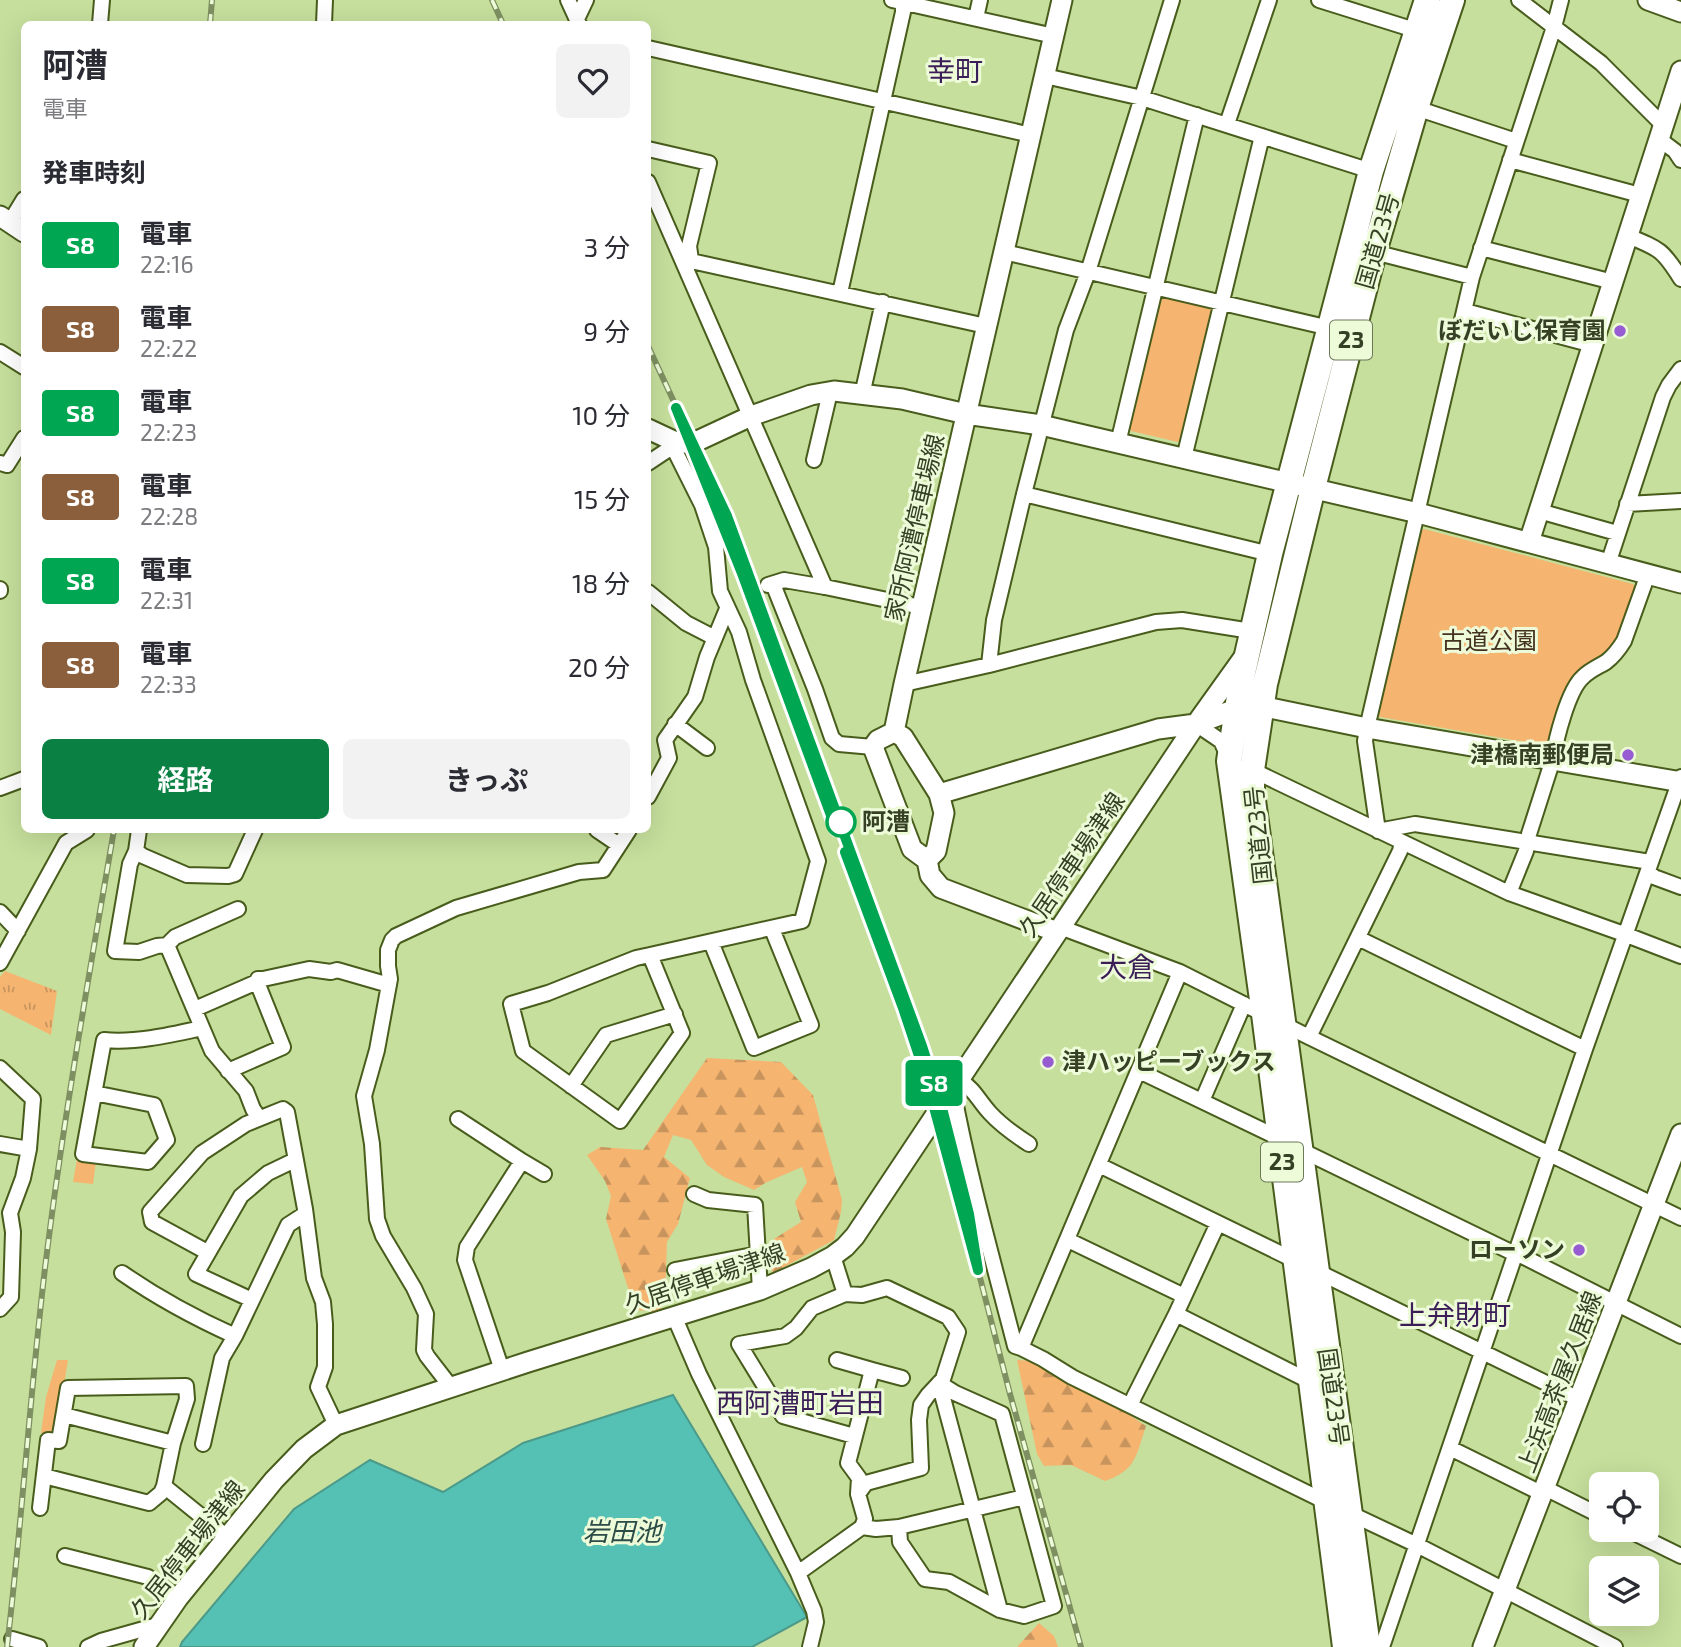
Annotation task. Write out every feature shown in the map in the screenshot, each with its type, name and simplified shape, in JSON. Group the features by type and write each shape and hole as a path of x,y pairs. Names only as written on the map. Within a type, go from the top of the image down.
{"highway":[{"name":"国道23号","path":"1368,1647 1349,1513 1279,1138 1264,1014 1252,793 1241,765 1236,709 1249,642 1288,482 1371,171 1427,0"},
{"name":"国道23号","path":"1241,765 1260,706 1374,252 1416,108 1452,0"},
{"name":"国道23号","path":"1264,1014 1301,1150 1311,1382 1345,1647"}],"main road":[{"path":"1062,0 966,414 1041,425 1288,482 1418,513 1681,583"},
{"path":"1648,0 1681,12"},
{"path":"1529,542 1661,132 1676,103 1681,71"},
{"name":"家所阿漕停車場線","path":"678,443 693,443 751,416 811,395 830,392 902,399 966,414 894,732"},
{"path":"651,430 678,443"},
{"name":"久居停車場津線","path":"144,1647 178,1598 274,1480 304,1449 336,1425 502,1370 761,1290 811,1268 845,1247 957,1085 1249,642"},
{"path":"939,794 1158,729 1196,724 1236,709 1260,706 1367,728 1680,780"},
{"path":"927,860 936,851 944,813 939,794 903,737 894,732 878,740 873,747 912,849 927,860 930,875 942,888 1058,930"},
{"name":"上浜高茶屋久居線","path":"1483,1647 1681,1134"}],"street":[{"path":"100,21 102,0"},
{"path":"324,21 325,0"},
{"path":"568,0 578,21"},
{"path":"578,21 586,0"},
{"path":"976,18 980,0"},
{"path":"989,665 995,620 1066,330 1088,272 1172,0"},
{"path":"1227,124 1269,0"},
{"path":"1319,0 1418,30"},
{"path":"1519,0 1601,62 1661,132 1681,160"},
{"path":"1378,831 1365,741 1367,728 1472,277 1561,0"},
{"path":"840,292 903,1 1054,36"},
{"path":"651,49 1031,135"},
{"path":"1045,75 1142,98 1371,171"},
{"path":"1416,108 1516,141"},
{"path":"1118,443 1196,115"},
{"path":"1184,458 1262,136"},
{"path":"651,150 709,163 686,259"},
{"path":"1510,160 1640,195"},
{"path":"651,188 686,259 825,587"},
{"path":"11,223 21,205"},
{"path":"1628,236 1660,250 1681,279"},
{"path":"1481,248 1613,282"},
{"path":"1004,252 1353,334"},
{"path":"1374,252 1472,277"},
{"path":"686,259 986,326"},
{"path":"862,395 883,302"},
{"path":"1465,311 1593,345"},
{"path":"3,359 21,365"},
{"path":"1608,564 1663,397 1668,385 1681,369"},
{"path":"814,460 830,392"},
{"path":"0,463 7,465 21,443"},
{"path":"651,461 678,443"},
{"path":"649,955 682,1033 620,1121 523,1051 511,1004 548,993 636,958 649,955 772,929 802,921 818,861 753,680 739,632 720,591 716,547 702,505 676,453 678,443"},
{"path":"1024,494 1270,554"},
{"path":"1627,504 1681,501"},
{"path":"1539,511 1617,533"},
{"path":"1509,893 1526,851 1572,692 1580,678 1607,661 1624,641 1648,574"},
{"path":"873,747 839,744 832,738 815,688 771,584 784,580 921,607"},
{"path":"651,594 686,623 715,638"},
{"path":"651,791 669,758 664,740 695,697 706,657 727,609"},
{"path":"904,684 1156,622 1182,620 1249,642"},
{"path":"676,724 707,748"},
{"path":"1196,724 1221,741 1241,765 1378,831 1509,893 1681,956"},
{"path":"0,788 21,780"},
{"path":"1382,1647 1624,934 1649,867 1675,813 1680,780"},
{"path":"1378,831 1415,824 1527,842 1649,867"},
{"path":"0,963 66,843 82,833"},
{"path":"139,833 136,851 130,864 115,951 139,952 167,946 175,937 238,909"},
{"path":"136,851 187,874 228,876 235,874 253,833"},
{"path":"601,833 619,845"},
{"path":"450,1387 424,1350 426,1314 383,1236 377,1219 372,1144 364,1096 377,1050 390,979 388,950 396,936 465,905 579,873 603,870 627,833"},
{"path":"1309,1037 1402,842"},
{"path":"1649,867 1654,877 1681,887"},
{"path":"0,912 18,931"},
{"path":"711,942 754,1048 811,1025 772,929"},
{"path":"1058,930 1180,972 1681,1218"},
{"path":"1358,938 1585,1049"},
{"path":"167,946 212,1051 246,1091 259,1118"},
{"path":"195,1009 257,982 258,979 309,969 331,972 337,970 389,985"},
{"path":"1021,1348 1180,972"},
{"path":"228,1071 283,1047 257,982"},
{"path":"571,1086 606,1035 675,1014"},
{"path":"1202,1101 1264,1014"},
{"path":"94,1093 154,1105 167,1140 148,1162 83,1154 94,1093 104,1040 122,1042 202,1028"},
{"path":"0,1068 33,1099 29,1149 23,1178 5,1217 13,1232 11,1297 0,1309"},
{"path":"1139,1071 1279,1138"},
{"path":"1029,1144 988,1112 971,1088 957,1085 968,1162 1015,1346 1072,1377 1417,1545 1615,1647"},
{"path":"207,1252 152,1222 150,1212 202,1153 246,1124 284,1109 287,1112 314,1278 323,1302 325,1367 318,1387 336,1425"},
{"path":"458,1119 544,1174"},
{"path":"0,1144 29,1149"},
{"path":"1301,1150 1680,1334"},
{"path":"252,1300 196,1274 241,1196 268,1173 295,1160"},
{"path":"502,1370 465,1260 467,1247 522,1161"},
{"path":"1099,1165 1579,1399"},
{"path":"694,1195 708,1200 755,1205 761,1290"},
{"path":"203,1444 222,1357 235,1336 288,1225 305,1214"},
{"path":"1131,1406 1219,1223"},
{"path":"1068,1237 1072,1242 1178,1293 1182,1298"},
{"path":"675,1270 758,1254"},
{"path":"833,1256 845,1294"},
{"path":"122,1273 194,1318 235,1336"},
{"path":"854,1436 783,1416 739,1345 785,1336 796,1328 812,1308 845,1294 862,1295 887,1288 948,1317 958,1332 943,1379 921,1405 920,1468 866,1483 859,1494"},
{"path":"1176,1314 1311,1382"},
{"path":"674,1316 699,1374 798,1573 814,1611 816,1622 810,1647"},
{"path":"837,1360 902,1378"},
{"path":"798,1573 862,1527 865,1519 859,1494 859,1478 848,1463 872,1370"},
{"path":"899,1527 900,1542 925,1579 949,1582 999,1610 1024,1616 1054,1606 1002,1414 939,1383"},
{"path":"939,1383 999,1610"},
{"path":"40,1508 48,1440 59,1441 68,1388 187,1387 187,1399 173,1443 164,1486 161,1493 149,1503 44,1476"},
{"path":"64,1415 173,1443"},
{"path":"1450,1448 1589,1511"},
{"path":"164,1486 227,1537"},
{"path":"862,1527 899,1527 1024,1497"},
{"path":"1652,1542 1681,1556"},
{"path":"65,1556 148,1577 178,1598"},
{"path":"88,1647 158,1625"},
{"path":"12,1639 38,1647"}],"green space":[{"path":"1164,295 1212,306 1213,310 1182,440 1178,442 1131,431 1129,428 1160,297"},
{"name":"古道公園","path":"1424,529 1633,584 1636,588 1618,639 1607,652 1573,676 1547,746 1377,715 1420,531"},
{"path":"5,971 57,991 51,1035 0,1009 0,977"},
{"path":"707,1058 781,1062 813,1095 842,1200 834,1240 773,1273 768,1258 774,1239 801,1222 795,1202 807,1182 802,1167 754,1190 724,1177 707,1165 691,1140 673,1135 664,1157 690,1178 678,1224 667,1242 665,1301 660,1312 635,1310 606,1219 611,1196 605,1181 587,1155 600,1147 643,1150"},
{"path":"77,1159 96,1161 93,1184 73,1182"},
{"path":"57,1360 68,1360 57,1429 52,1434 41,1433 46,1397"},
{"path":"1017,1360 1033,1361 1119,1408 1146,1426 1134,1460 1124,1472 1105,1481 1071,1465 1044,1466 1037,1454"},
{"path":"1039,1623 1054,1636 1058,1647 1017,1647"}],"water":[{"name":"岩田池","path":"673,1395 807,1617 752,1647 180,1647 294,1509 370,1460 443,1492 523,1443"}],"railway":[{"path":"210,21 212,0"},
{"path":"492,0 502,21"},
{"path":"651,352 727,516 922,1046 942,1108 969,1214 978,1270 1010,1394 1081,1647"},
{"path":"7,1647 52,1213 113,833"}],"train":[{"name":"S8","path":"836,829 743,576 676,408 727,516 922,1046 942,1108 969,1214 978,1270 925,1074 845,852"}],"place":[{"name":"ぼだいじ保育園","path":"1620,331"},
{"name":"津橋南郵便局","path":"1628,755"},
{"name":"阿漕","path":"841,822"},
{"name":"津ハッピーブックス","path":"1048,1062"},
{"name":"ローソン","path":"1579,1250"}],"district":[{"name":"幸町","path":"955,71"},
{"name":"大倉","path":"1127,967"},
{"name":"上弁財町","path":"1455,1315"},
{"name":"西阿漕町岩田","path":"800,1403"}]}
